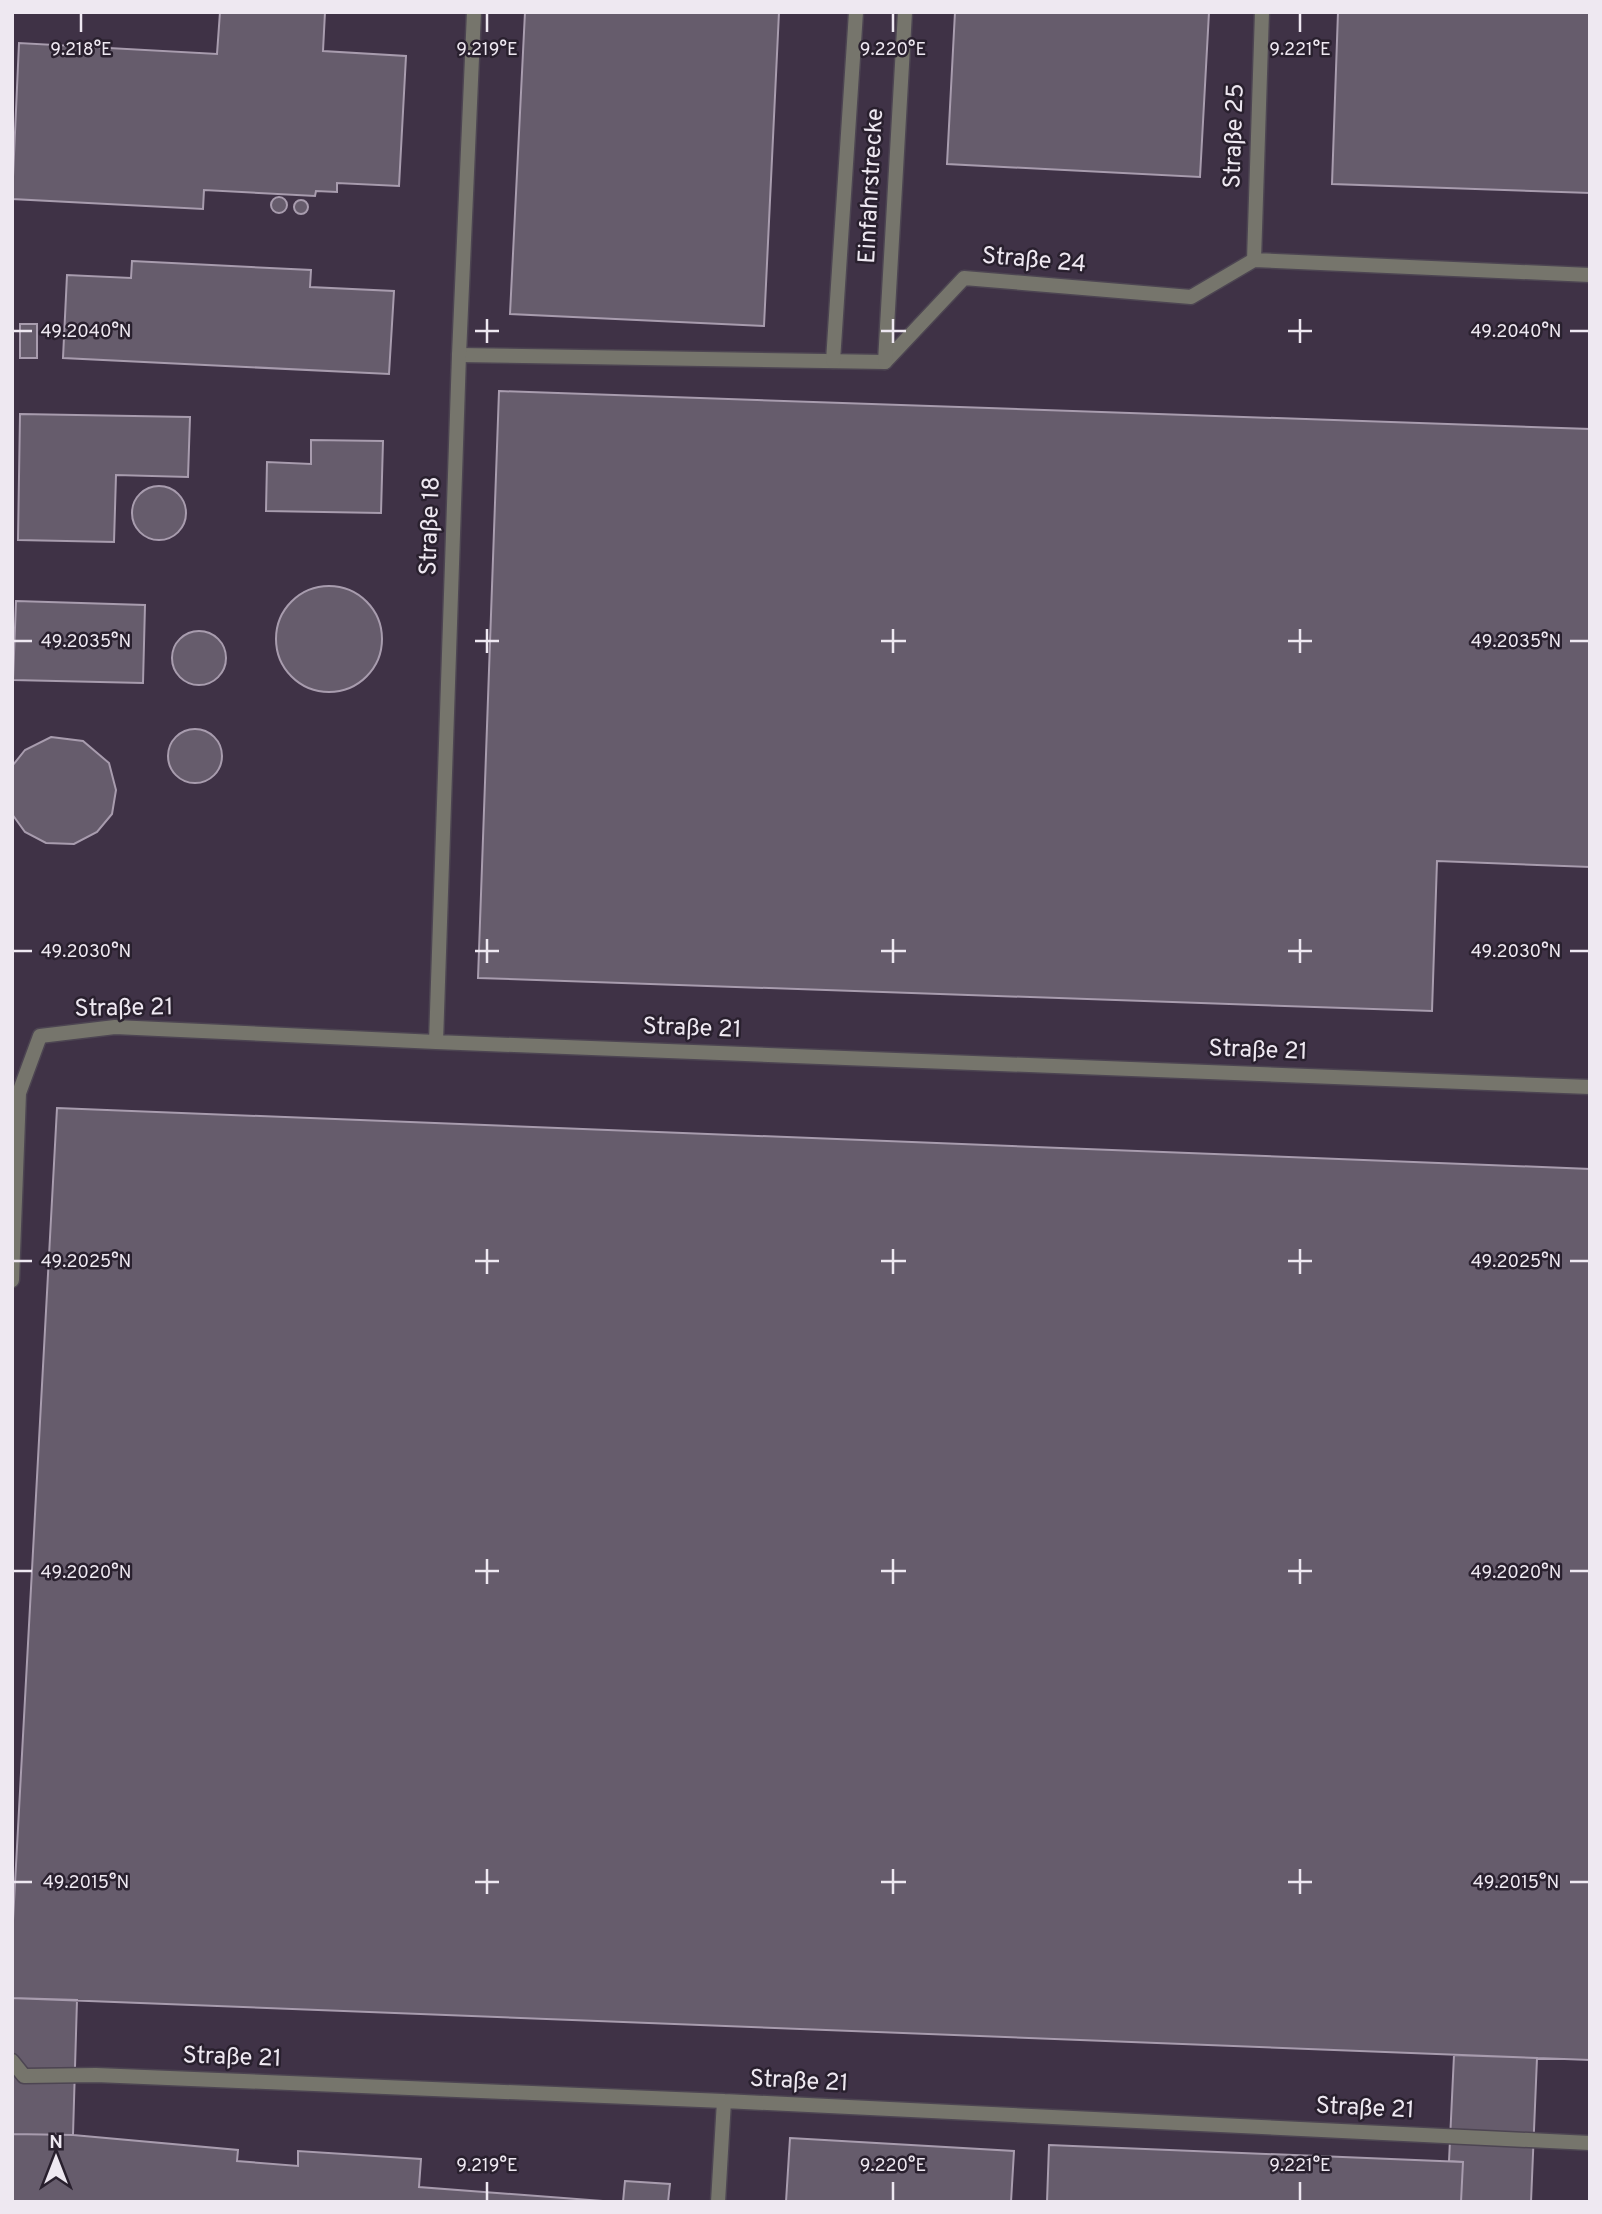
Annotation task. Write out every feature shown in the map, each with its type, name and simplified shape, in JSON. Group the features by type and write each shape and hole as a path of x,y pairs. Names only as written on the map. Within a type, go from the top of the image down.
{"street":[{"name":"Straße 18","path":"436,1042 459,355 474,12"},
{"name":"Einfahrstrecke","path":"832,361 856,12"},
{"name":"Einfahrstrecke","path":"885,362 905,12"},
{"name":"Straße 25","path":"1254,260 1262,12"},
{"path":"1254,260 1590,275"},
{"name":"Straße 24","path":"885,362 964,278 1191,297 1254,260"},
{"path":"459,355 885,362"},
{"name":"Straße 21","path":"12,1280 19,1093 40,1036 115,1027 1590,1087"},
{"name":"Straße 21","path":"12,2061 24,2076 96,2075 724,2101 1590,2143"},
{"path":"718,2202 724,2101"}],"shaded area":[{"path":"12,12 1590,12 1590,2202 12,2202"}],"building":[{"path":"220,12 325,12 323,51 406,56 399,186 337,183 337,192 316,191 315,196 204,190 203,209 12,199 19,43 217,54"},
{"path":"525,12 779,12 764,326 510,314"},
{"path":"955,12 1209,12 1200,177 947,164"},
{"path":"1338,12 1590,12 1590,193 1332,184"},
{"path":"279,197 285,199 285,211 279,213 273,211 271,205 273,199"},
{"path":"298,200 304,200 308,207 304,214 298,214 294,210 294,204"},
{"path":"132,261 311,270 310,287 394,291 389,374 63,358 67,275 131,278"},
{"path":"20,324 37,324 37,358 20,358"},
{"path":"499,391 1590,429 1590,867 1437,861 1432,1011 478,978"},
{"path":"20,414 190,417 188,477 116,475 114,542 18,540"},
{"path":"311,440 383,441 381,513 266,511 267,462 311,464"},
{"path":"164,486 174,490 182,498 186,513 182,528 174,536 154,540 144,536 136,528 132,508 136,498 144,490"},
{"path":"329,586 349,590 367,601 378,619 382,639 378,659 367,677 349,688 329,692 309,688 291,677 280,659 276,639 280,619 291,601 309,590"},
{"path":"16,601 145,605 143,683 13,680"},
{"path":"199,631 218,639 226,658 218,677 199,685 180,677 172,658 180,639"},
{"path":"195,729 214,737 222,756 214,775 195,783 176,775 168,756 176,737"},
{"path":"51,737 83,741 109,763 116,790 112,814 97,832 74,844 46,843 25,832 12,814 13,765 25,750"},
{"path":"57,1108 1590,1169 1590,2060 12,1998 12,1939"},
{"path":"12,1998 77,2000 73,2135 12,2134"},
{"path":"1454,2055 1537,2058 1531,2202 1461,2202 1463,2162 1449,2161"},
{"path":"12,2134 73,2135 238,2150 237,2161 298,2166 298,2151 421,2159 419,2187 616,2202 12,2202"},
{"path":"790,2138 1014,2151 1011,2202 786,2202"},
{"path":"1049,2145 1463,2162 1461,2202 1047,2202"},
{"path":"625,2181 670,2184 668,2202 623,2202"}]}
